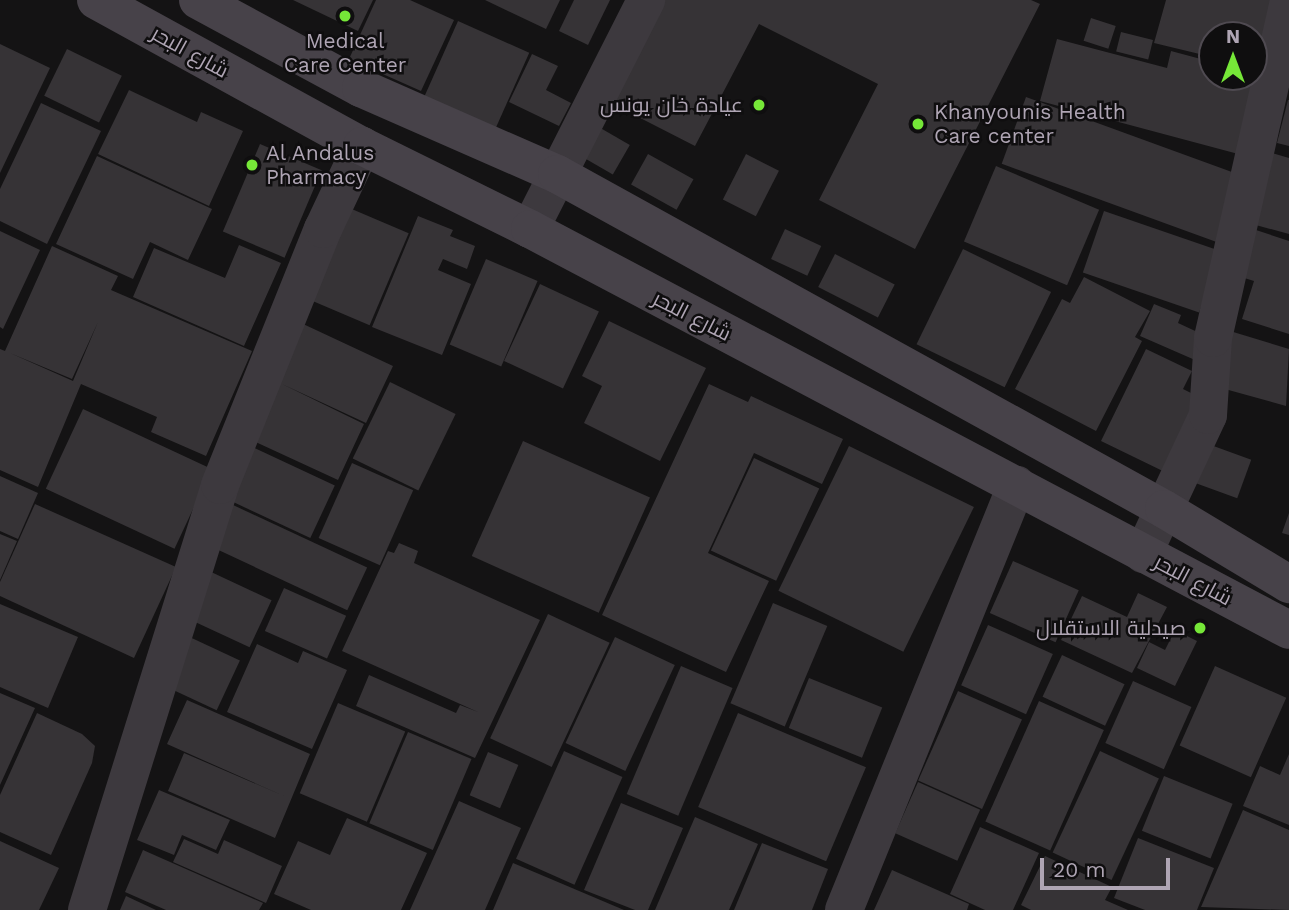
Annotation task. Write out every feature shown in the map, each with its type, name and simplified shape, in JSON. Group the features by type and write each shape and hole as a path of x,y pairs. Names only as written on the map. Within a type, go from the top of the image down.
{"main road":[{"name":"شارع البحر","path":"96,0 362,146 530,229 1289,630"},
{"name":"شارع البحر","path":"198,0 361,88 557,174 1164,509 1289,584"}],"street":[{"path":"530,229 646,0"},
{"path":"1143,554 1208,415 1213,338 1289,0"},
{"path":"87,910 220,485 323,229 362,146"},
{"path":"844,910 1017,485"}],"building":[{"name":"Medical Care Center","path":"293,0 373,0 358,31"},
{"path":"376,0 410,0 454,20 421,91 349,59"},
{"path":"485,0 560,0 546,29"},
{"path":"574,0 610,0 588,45 559,31"},
{"name":"Khanyounis Health Care center","path":"659,0 1031,0 1040,4 915,249 819,200 878,84 759,24 695,146 607,101"},
{"path":"1166,0 1280,0 1268,31 1268,21 1198,21 1198,54 1154,43"},
{"path":"1091,18 1116,26 1108,49 1084,41"},
{"path":"458,21 529,53 495,129 424,98"},
{"path":"1121,32 1153,40 1148,59 1116,51"},
{"path":"1057,39 1167,68 1171,51 1198,58 1198,91 1252,91 1242,155 1040,101"},
{"path":"0,44 50,68 0,173"},
{"path":"67,49 122,76 99,122 44,96"},
{"path":"532,54 558,66 546,90 571,103 559,126 509,102"},
{"path":"129,90 197,122 201,112 243,131 209,206 98,154"},
{"path":"1026,97 1245,177 1221,243 1002,164"},
{"path":"1289,100 1289,146 1277,143"},
{"path":"41,103 101,131 47,244 0,221 0,189"},
{"path":"590,122 630,145 613,174 573,151"},
{"path":"260,144 322,170 285,258 223,231"},
{"path":"1272,153 1289,158 1289,234 1252,224"},
{"path":"648,154 693,179 677,210 631,185"},
{"path":"746,154 779,171 756,216 723,199"},
{"path":"97,156 212,209 188,260 150,242 133,279 56,244"},
{"path":"996,166 1099,210 1067,285 964,241"},
{"path":"347,207 409,233 370,325 308,299"},
{"path":"1104,211 1220,251 1199,313 1083,272"},
{"path":"418,216 453,230 450,236 475,246 467,269 443,259 438,270 471,284 442,355 372,327"},
{"path":"785,229 821,246 807,276 771,259"},
{"path":"1256,230 1289,241 1289,334 1242,319 1254,281 1241,277"},
{"path":"0,231 40,250 3,329 0,327"},
{"path":"239,245 281,263 244,346 133,297 154,248 225,278"},
{"path":"52,246 118,276 111,290 252,351 206,456 151,432 157,417 81,384 38,487 0,470 0,349 5,351","holes":["98,322 73,381 10,353 72,379"]},
{"path":"963,249 1051,292 1005,387 917,344"},
{"path":"835,254 895,284 878,317 818,287"},
{"path":"486,259 538,281 501,366 450,345"},
{"path":"1084,277 1150,311 1135,337 1142,341 1096,431 1015,389 1062,299 1070,303"},
{"path":"540,284 599,311 563,389 504,361"},
{"path":"1154,304 1181,315 1178,323 1206,336 1195,360 1140,336"},
{"path":"609,321 706,368 660,461 584,423 602,386 582,376"},
{"path":"301,323 393,366 366,423 282,384 364,424 338,480 247,438"},
{"path":"1230,331 1289,349 1286,406 1214,386"},
{"path":"1146,349 1192,371 1183,389 1207,401 1171,475 1101,441"},
{"path":"390,382 456,414 418,490 353,458"},
{"path":"709,384 748,402 751,396 843,439 822,484 754,453 708,553 769,581 726,672 602,615"},
{"path":"83,409 212,469 175,549 46,489"},
{"path":"523,441 650,498 599,613 472,556"},
{"path":"246,444 335,485 310,538 221,497"},
{"path":"1208,444 1251,460 1237,498 1194,483"},
{"path":"849,446 974,507 903,652 778,591"},
{"path":"754,458 819,488 776,581 711,550"},
{"path":"352,463 413,490 380,565 319,538"},
{"path":"0,476 38,493 18,539 0,531"},
{"path":"35,504 176,567 134,658 0,596 0,582"},
{"path":"233,505 367,568 347,610 213,548"},
{"path":"1289,513 1289,535 1282,533"},
{"path":"0,534 17,541 0,580"},
{"path":"399,543 418,551 414,563 540,620 475,758 356,706 369,675 456,713 460,705 478,712 342,651 388,551 394,553"},
{"path":"1013,561 1079,590 1056,642 990,613"},
{"path":"209,571 272,600 250,647 187,618"},
{"path":"284,588 346,616 327,659 265,631"},
{"path":"1138,593 1167,607 1132,673 1061,640 1082,596 1127,617"},
{"path":"773,603 827,626 785,726 730,703"},
{"path":"0,604 78,637 48,708 0,687"},
{"path":"548,614 610,643 552,767 490,738"},
{"path":"988,625 1053,654 1026,714 961,685"},
{"path":"1175,630 1197,641 1175,686 1137,668 1149,642 1165,650"},
{"path":"181,633 240,660 217,710 158,683"},
{"path":"615,637 675,665 625,771 566,743"},
{"path":"257,644 298,663 303,651 347,670 312,749 227,712"},
{"path":"1062,655 1125,684 1105,726 1043,697"},
{"path":"681,666 733,688 678,816 627,794"},
{"path":"1215,666 1286,698 1251,777 1180,745"},
{"path":"809,678 882,708 862,758 789,728"},
{"path":"1133,681 1191,707 1164,769 1105,743"},
{"path":"958,691 1022,719 982,809 918,781"},
{"path":"0,693 35,708 0,785"},
{"path":"187,700 310,754 275,838 168,791 184,753 284,796 167,744"},
{"path":"1039,701 1104,730 1050,850 985,822"},
{"path":"338,703 405,732 367,822 300,793"},
{"path":"37,713 82,734 95,746 92,763 51,855 0,832 0,795"},
{"path":"738,713 866,767 826,861 698,807"},
{"path":"408,732 472,759 433,850 369,823"},
{"path":"564,751 622,777 574,885 516,859"},
{"path":"1100,751 1159,778 1112,880 1053,853"},
{"path":"488,752 518,765 500,808 470,795"},
{"path":"1289,754 1289,825 1243,806 1260,766 1280,775"},
{"path":"1164,776 1233,804 1211,858 1142,831"},
{"path":"918,782 980,810 957,861 895,833"},
{"path":"159,790 230,820 216,850 182,835 174,855 137,840"},
{"path":"459,801 521,828 485,910 410,910"},
{"path":"621,803 683,828 648,910 635,910 584,890"},
{"path":"1243,810 1289,830 1289,910 1201,907"},
{"path":"695,817 758,844 729,910 655,910"},
{"path":"347,818 427,853 401,910 311,910 274,894 298,841 330,855"},
{"path":"980,827 1039,853 1013,910 985,910 950,894"},
{"path":"1138,838 1214,868 1197,910 1145,910 1114,898"},
{"path":"184,839 218,854 224,840 282,866 266,903 173,862"},
{"path":"0,841 59,868 39,910 0,910"},
{"path":"762,843 828,869 812,910 734,910"},
{"path":"143,850 263,903 259,910 166,910 125,892"},
{"path":"1045,856 1112,887 1105,900 1128,910 1031,910 1021,905"},
{"path":"513,863 624,910 493,910"},
{"path":"892,870 969,904 967,910 874,910"},
{"path":"126,896 156,910 120,910"}],"place":[{"name":"Medical Care Center","path":"345,16"},
{"name":"عيادة خان يونس","path":"759,105"},
{"name":"Khanyounis Health Care center","path":"918,124"},
{"name":"Al Andalus Pharmacy","path":"252,165"},
{"name":"صيدلية الاستقلال","path":"1200,628"}]}
